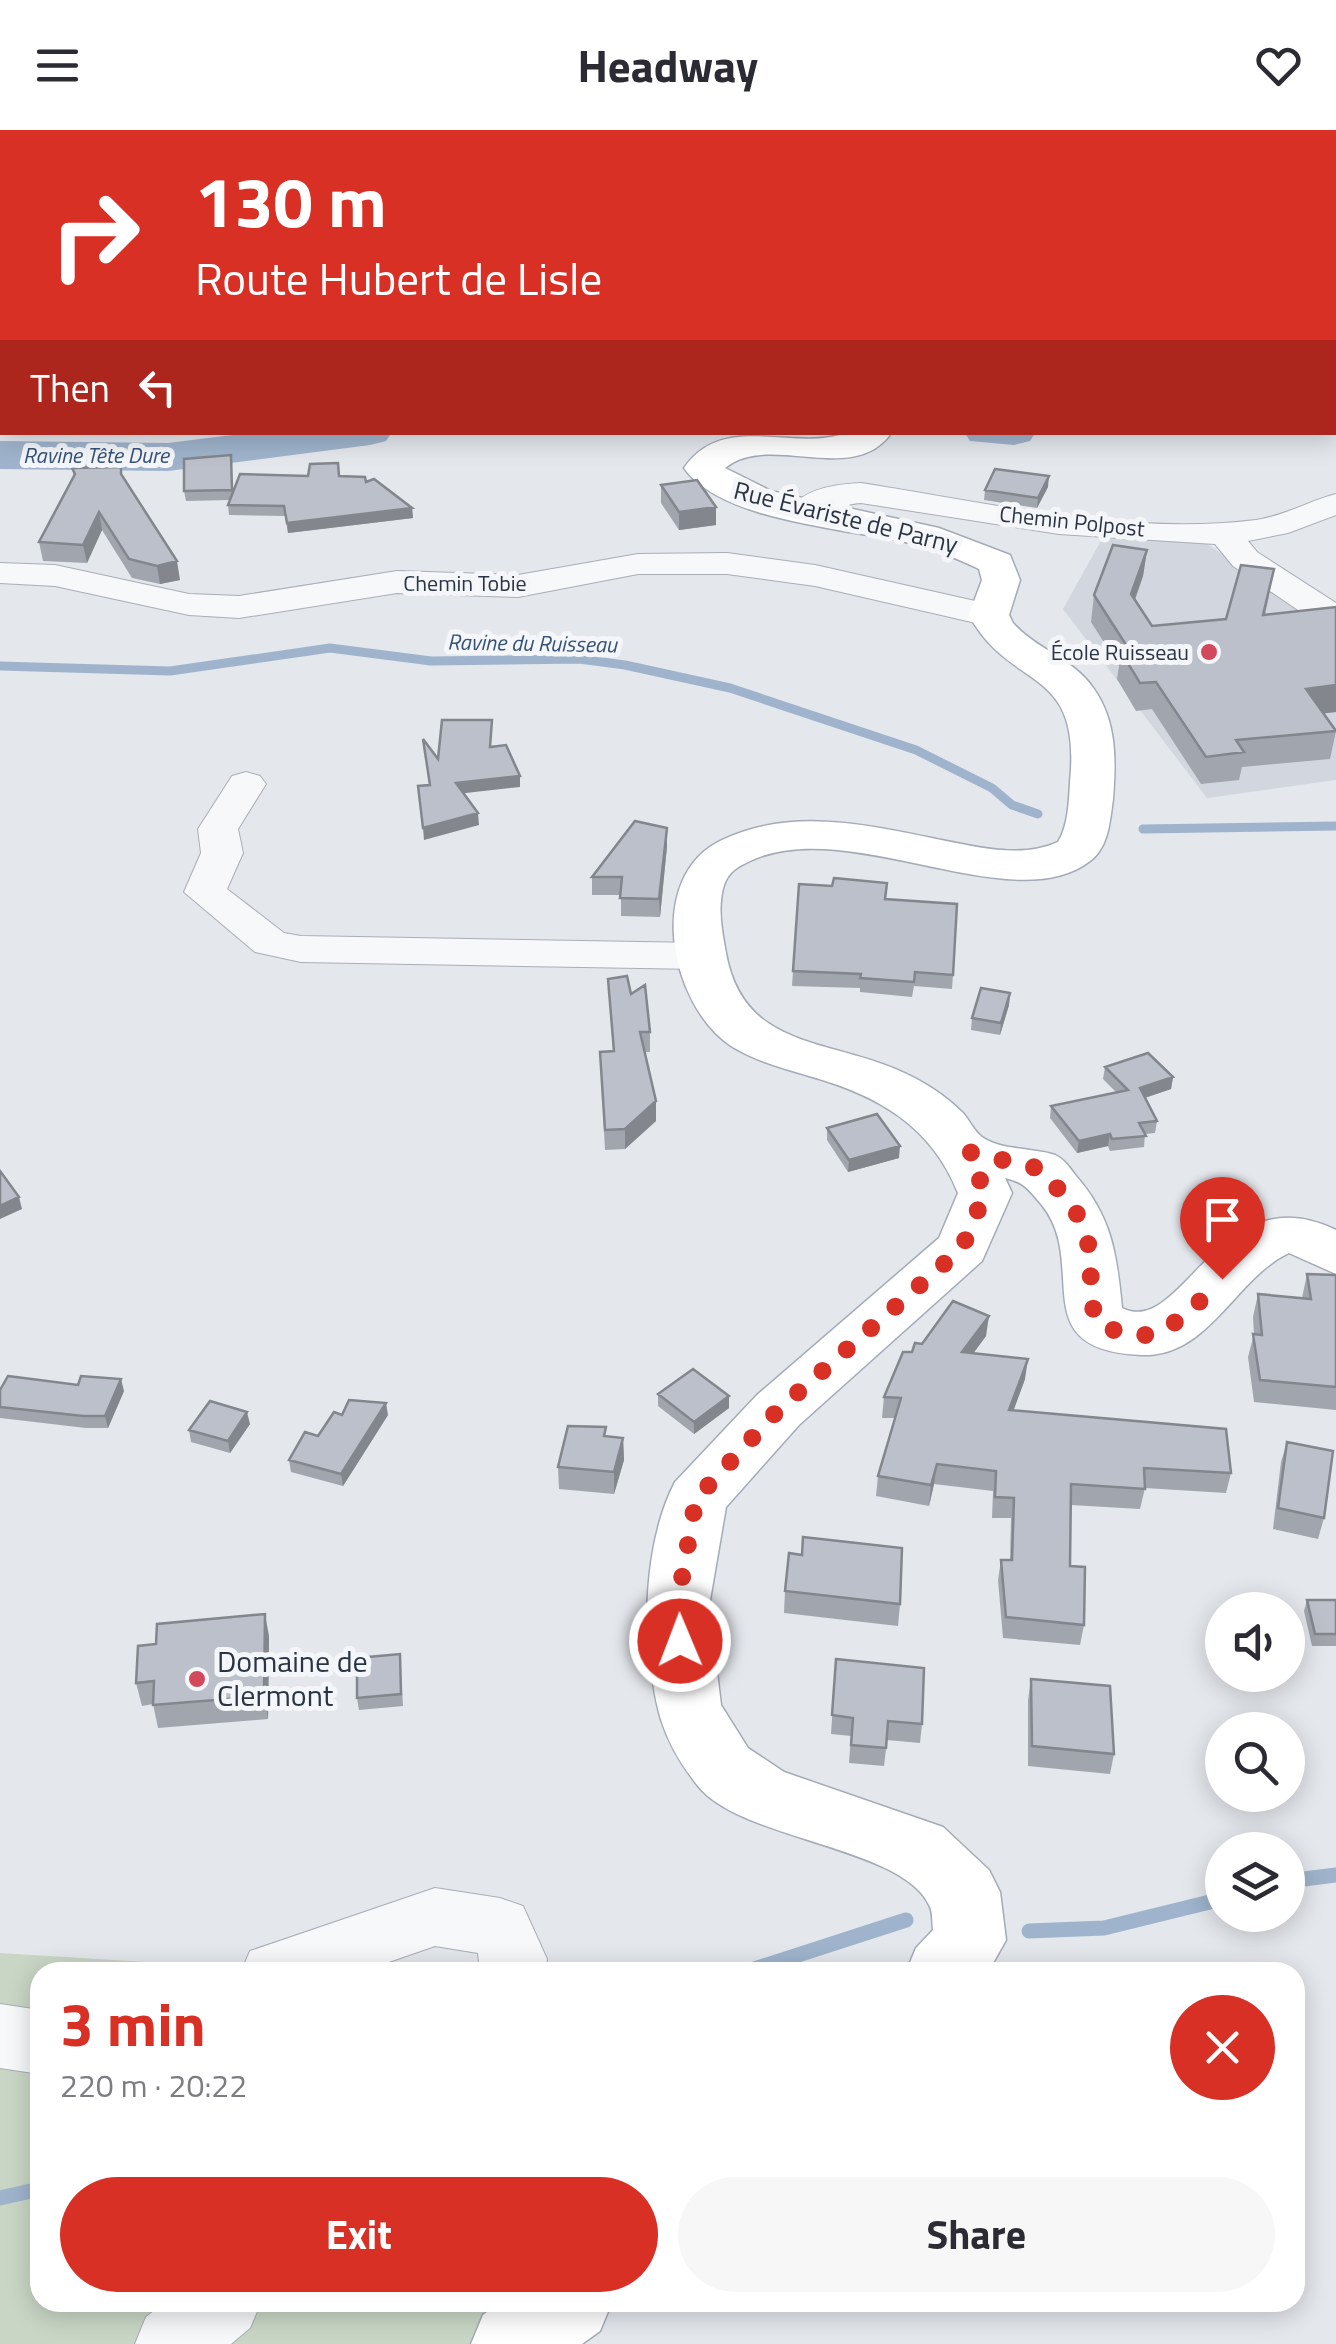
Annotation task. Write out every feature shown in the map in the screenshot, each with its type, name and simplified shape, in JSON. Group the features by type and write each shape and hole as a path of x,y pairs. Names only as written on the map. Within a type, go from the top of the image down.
{"main road":[{"name":"Rue Évariste de Parny","path":"870,436 848,446 743,445 714,454 702,468 717,484 974,548 996,563 1001,580 989,615"},
{"path":"951,1962 970,1940 964,1892 918,1849 760,1793 724,1768 688,1711 677,1606 696,1499 778,1410 962,1248 985,1193 969,1152 920,1104 872,1078 779,1053 738,1030 712,994 700,956 696,894 717,860 749,841 804,833 856,836 1002,864 1044,864 1072,855 1085,839 1092,792 1090,720 1076,689 1052,668 1000,639 989,615"},
{"path":"969,1152 1041,1169 1075,1209 1088,1242 1094,1318 1112,1332 1134,1336 1161,1332 1184,1318 1242,1260 1276,1236 1297,1235 1336,1255"},
{"path":"512,2344 557,2312"}],"street":[{"name":"Chemin Polpost","path":"807,509 838,494 861,493 1100,527 1225,534 1262,530 1336,504"},
{"path":"1225,534 1245,558 1336,619"},
{"name":"Chemin Tobie","path":"0,574 61,577 146,599 218,608 401,582 518,586 639,564 732,563 815,573 989,615"},
{"path":"246,784 218,829 222,853 205,892 270,943 301,949 700,956"},
{"path":"303,1962 435,1917 500,1927 514,1962"},
{"path":"0,2036 30,2040"},
{"path":"173,2344 212,2312"}],"shaded area":[{"name":"École Ruisseau","path":"1103,537 1202,540 1310,617 1336,668 1336,780 1207,798 1063,609"}],"green space":[{"path":"0,1953 146,1962 30,1962 30,2312 546,2312 543,2344 0,2344"}],"building":[{"path":"231,455 232,490 184,491 184,459"},
{"path":"338,463 339,476 365,477 366,482 374,479 412,508 287,523 284,506 228,505 240,474 308,476 310,464"},
{"path":"121,467 121,474 177,561 157,566 129,559 99,512 83,545 39,542 75,474 72,468"},
{"path":"995,469 1049,476 1038,498 985,490"},
{"path":"697,480 716,507 679,512 661,485"},
{"path":"1113,545 1147,550 1131,594 1152,626 1226,619 1241,565 1274,569 1263,615 1336,607 1336,685 1306,689 1336,731 1236,740 1244,752 1206,757 1156,682 1140,683 1121,652 1130,651 1094,595"},
{"path":"442,720 492,720 490,747 506,745 520,776 456,783 478,813 423,828 418,786 430,785 423,739 438,759"},
{"path":"635,821 667,828 659,899 620,898 622,877 592,877"},
{"path":"834,878 887,883 885,899 957,904 953,975 915,972 914,982 860,978 861,974 793,971 799,884 832,886"},
{"path":"627,976 631,994 645,985 650,1032 640,1032 656,1101 625,1129 605,1130 600,1052 614,1051 608,979"},
{"path":"981,988 1010,993 1001,1023 972,1018"},
{"path":"1148,1053 1173,1077 1140,1088 1157,1121 1139,1123 1146,1136 1112,1139 1110,1134 1079,1141 1051,1106 1128,1090 1105,1067"},
{"path":"877,1114 900,1146 849,1160 827,1128"},
{"path":"0,1171 19,1197 0,1206"},
{"path":"1307,1274 1336,1275 1336,1387 1260,1380 1253,1334 1262,1335 1258,1294 1311,1299"},
{"path":"953,1301 989,1316 962,1352 1028,1359 1009,1410 1226,1429 1231,1473 1144,1468 1145,1489 1071,1484 1070,1566 1085,1567 1084,1625 1006,1617 1001,1560 1012,1560 1014,1498 995,1497 996,1471 937,1464 931,1485 878,1476 901,1398 884,1397 903,1352 912,1352 915,1343 922,1344"},
{"path":"693,1369 729,1396 694,1422 658,1394"},
{"path":"8,1376 78,1385 81,1376 121,1379 105,1416 83,1416 0,1407 0,1390"},
{"path":"349,1400 386,1403 341,1474 289,1460 305,1432 318,1436 334,1412 342,1415"},
{"path":"210,1401 247,1412 228,1441 189,1430"},
{"path":"568,1426 606,1427 604,1436 623,1438 614,1472 558,1467"},
{"path":"1287,1442 1333,1451 1324,1518 1278,1508"},
{"path":"803,1537 902,1548 900,1604 785,1591 789,1553 802,1555"},
{"path":"1307,1600 1336,1600 1336,1634 1315,1634"},
{"path":"265,1614 264,1696 153,1705 154,1681 136,1683 138,1646 156,1644 157,1624"},
{"path":"400,1654 401,1694 357,1698 357,1658"},
{"path":"836,1659 924,1668 922,1724 888,1721 886,1748 851,1745 853,1718 832,1715"},
{"path":"1031,1679 1110,1686 1114,1754 1032,1746"}],"waterway":[{"name":"Ravine Tête Dure","path":"0,455 168,457 346,435"},
{"name":"Ravine du Ruisseau","path":"0,666 170,671 330,648 431,661 579,659 625,665 730,688 916,750 992,788 1012,805 1038,814"},
{"name":"Ravine du Ruisseau","path":"1143,829 1336,826"},
{"path":"1305,1879 1336,1875"},
{"path":"1029,1931 1104,1928 1205,1903"},
{"path":"776,1962 906,1920"},
{"path":"0,2198 30,2191"}],"place":[{"name":"École Ruisseau","path":"1209,652"},
{"name":"Domaine de Clermont","path":"197,1679"}],"route":[{"path":"680,1641 677,1606 696,1499 726,1462 778,1410 962,1248 985,1193 969,1152 1041,1169 1075,1209 1088,1242 1094,1318 1112,1332 1134,1336 1161,1332 1184,1318 1222,1279"}]}
